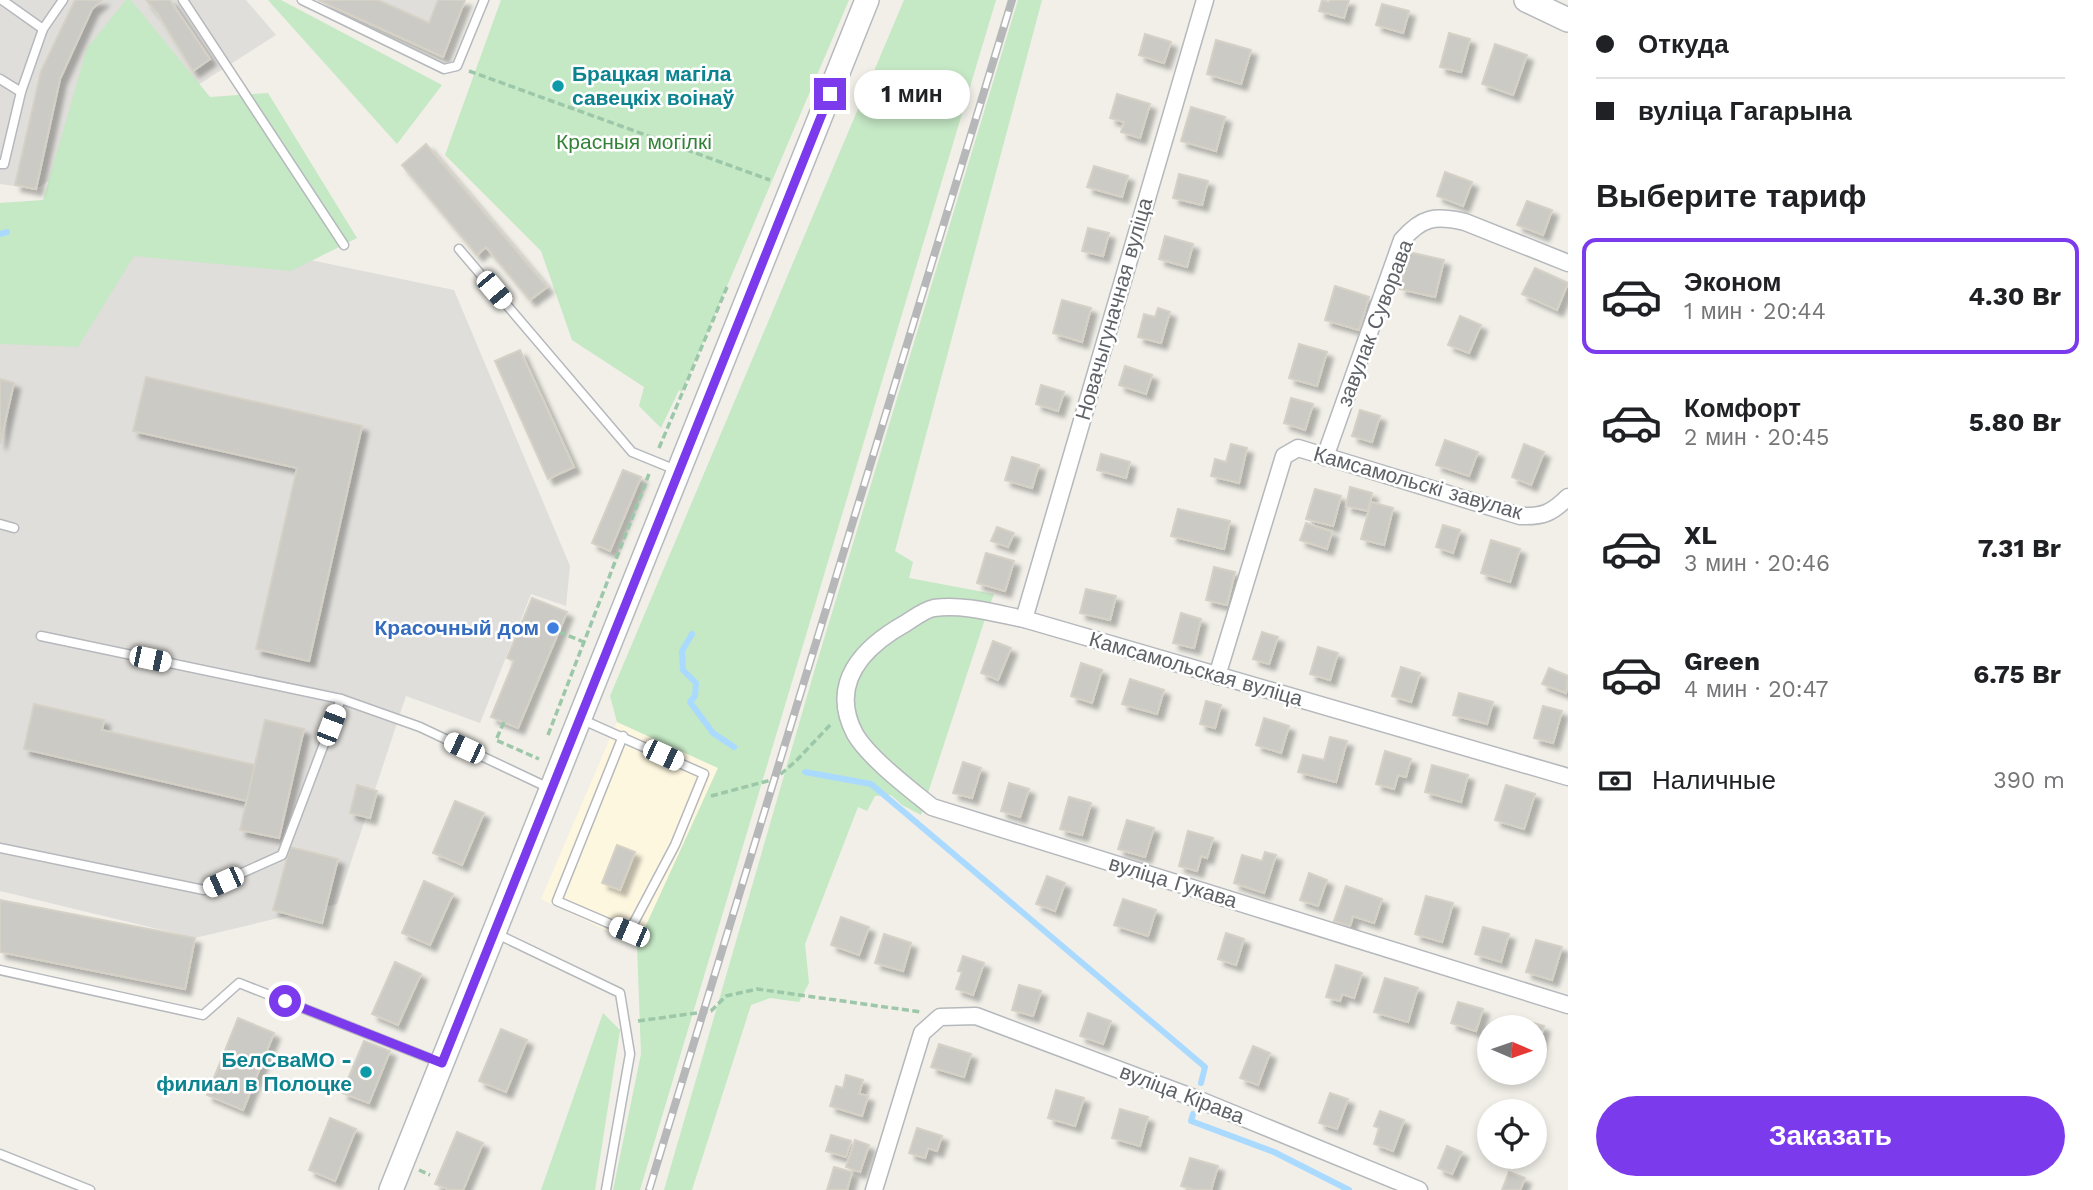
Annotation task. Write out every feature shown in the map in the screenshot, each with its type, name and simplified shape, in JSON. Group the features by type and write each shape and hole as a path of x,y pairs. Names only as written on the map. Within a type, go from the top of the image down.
{"main road":[{"path":"391,1190 867,0"},
{"path":"1526,0 1568,20"}],"street":[{"name":"Новачыгуначная вуліца","path":"1024,619 1205,0"},
{"name":"завулак Суворава","path":"1325,457 1402,240 1415,224 1448,218 1465,222 1568,263"},
{"name":"Камсамольскі завулак","path":"1217,676 1284,456 1298,448 1520,516 1539,517 1558,507 1568,496"},
{"name":"Камсамольская вуліца","path":"845,708 848,682 860,658 886,635 931,609 957,607 1024,619 1568,776"},
{"name":"вуліца Гукава","path":"845,708 856,736 887,769 932,807 1568,1005"},
{"name":"вуліца Кірава","path":"940,1017 976,1016 1202,1101 1419,1190"},
{"path":"874,1190 922,1033 940,1017"}],"lane":[{"path":"2,0 43,29"},
{"path":"1,163 21,92 43,29 62,0"},
{"path":"183,0 344,245"},
{"path":"302,0 444,69 457,66 484,0"},
{"path":"0,79 21,92"},
{"path":"459,249 632,452 679,472"},
{"path":"0,524 14,528"},
{"path":"41,636 341,699 420,727 552,789"},
{"path":"0,848 204,890 282,855 341,699"},
{"path":"580,719 623,736 704,774 675,845 629,932 558,901 623,736"},
{"path":"494,932 621,993 630,1054 606,1190"},
{"path":"0,970 203,1015 239,983 442,1063"},
{"path":"0,1154 90,1190"}],"path":[{"path":"457,66 770,180"},
{"path":"559,632 584,642"},
{"path":"693,801 775,779 796,761 845,708"},
{"path":"504,722 496,740 539,759"},
{"path":"625,1022 711,1011 726,996 757,989 912,1009 940,1017"}],"shaded area":[{"path":"0,0 246,0 276,35 36,189 0,184"},
{"path":"318,0 465,0 443,57"},
{"path":"95,215 454,290 570,566 566,606 531,594 480,723 406,696 337,904 195,938 0,891 0,268"},
{"path":"617,722 718,768 637,945 541,899"}],"green space":[{"path":"126,0 131,0 210,97 268,93 357,238 291,271 134,256 78,347 0,344 0,203 43,200 87,48"},
{"path":"268,0 281,0 442,85 397,144"},
{"name":"Красныя могілкі","path":"501,0 849,0 682,392 679,390 661,428 639,406 644,387 572,340 541,251 445,155"},
{"path":"904,0 996,0 640,1190 613,1190 641,1054 637,945 718,768 617,722 610,696"},
{"path":"1018,0 1042,0 895,551 913,562 909,578 994,594 989,607 930,604 841,680 837,708 850,739 924,807 921,815 902,805 891,795 875,796 867,811 858,807 805,944 809,983 799,1002 770,998 751,1005 692,1190 664,1190 814,672"},
{"path":"933,613 986,616 928,793 863,735 855,722 851,695 861,669 879,647 900,631"},
{"path":"603,1013 620,1030 595,1190 541,1190"}],"building":[{"path":"75,0 102,0 92,9 60,79 36,189 15,185 41,71"},
{"path":"146,0 170,0 210,59 193,71 158,14"},
{"path":"318,0 378,0 429,23 438,0 465,0 443,57"},
{"path":"1322,0 1349,0 1344,18 1319,11"},
{"path":"1382,4 1409,11 1403,33 1376,25"},
{"path":"1449,33 1470,39 1461,72 1440,67"},
{"path":"1145,34 1171,42 1164,63 1139,55"},
{"path":"1216,40 1251,50 1241,84 1207,74"},
{"path":"1495,44 1527,55 1513,95 1482,84"},
{"path":"1117,94 1150,104 1140,138 1121,132 1124,122 1110,118"},
{"path":"1191,107 1225,117 1216,151 1181,141"},
{"path":"426,144 547,287 530,300 486,247 477,255 402,165"},
{"path":"1094,166 1128,176 1122,197 1087,187"},
{"path":"1445,172 1472,182 1463,206 1437,196"},
{"path":"1179,174 1208,181 1202,205 1173,198"},
{"path":"1527,201 1552,210 1543,235 1517,225"},
{"path":"1088,228 1109,233 1103,256 1082,251"},
{"path":"1165,236 1193,244 1187,267 1159,259"},
{"path":"1409,252 1444,260 1435,297 1400,289"},
{"path":"1535,268 1568,283 1557,310 1522,294"},
{"path":"1335,286 1369,297 1359,330 1325,320"},
{"path":"1062,300 1091,308 1082,342 1053,333"},
{"path":"1158,308 1170,312 1161,343 1138,337 1144,314 1155,317"},
{"path":"1460,316 1481,325 1469,353 1448,345"},
{"path":"1299,344 1327,352 1317,386 1289,378"},
{"path":"520,350 574,467 548,479 495,361"},
{"path":"1125,366 1152,375 1146,394 1119,385"},
{"path":"146,377 362,426 309,661 256,649 297,468 133,431"},
{"path":"0,379 14,383 0,444"},
{"path":"1041,385 1064,392 1058,411 1036,404"},
{"path":"1291,398 1313,404 1305,430 1284,423"},
{"path":"1360,410 1380,416 1372,442 1352,436"},
{"path":"1445,440 1478,452 1469,476 1436,465"},
{"path":"1231,444 1247,448 1239,483 1211,476 1215,459 1226,462"},
{"path":"1524,444 1544,452 1531,485 1512,477"},
{"path":"1101,454 1130,462 1126,478 1097,470"},
{"path":"1012,457 1039,465 1032,488 1005,480"},
{"path":"623,470 641,477 610,551 592,543"},
{"path":"1350,487 1372,493 1368,511 1346,506"},
{"path":"1315,489 1341,496 1333,526 1306,519"},
{"path":"1371,502 1393,508 1384,545 1361,539"},
{"path":"1178,509 1230,521 1224,549 1171,536"},
{"path":"1306,523 1332,532 1327,549 1300,540"},
{"path":"1443,525 1460,530 1453,553 1436,547"},
{"path":"997,527 1014,533 1008,547 991,541"},
{"path":"1491,540 1520,549 1510,582 1481,573"},
{"path":"986,553 1014,561 1005,591 977,583"},
{"path":"1214,567 1235,572 1227,605 1206,600"},
{"path":"1086,589 1116,596 1110,620 1080,613"},
{"path":"532,598 567,612 518,728 491,717 514,661 507,658"},
{"path":"1181,613 1201,619 1194,648 1173,643"},
{"path":"1262,632 1278,637 1269,664 1253,659"},
{"path":"993,641 1011,648 998,680 981,673"},
{"path":"1318,647 1338,653 1330,680 1310,674"},
{"path":"1081,663 1102,670 1092,703 1071,696"},
{"path":"1401,667 1420,673 1411,702 1392,696"},
{"path":"1549,668 1568,676 1566,693 1542,684"},
{"path":"1130,679 1164,690 1157,714 1122,704"},
{"path":"1459,693 1493,702 1487,724 1453,715"},
{"path":"1206,701 1221,705 1215,728 1200,724"},
{"path":"34,704 104,720 102,730 255,765 247,801 24,749"},
{"path":"1543,706 1562,711 1553,743 1534,738"},
{"path":"1264,718 1289,726 1281,753 1256,745"},
{"path":"265,720 304,729 279,838 240,830"},
{"path":"1330,737 1347,741 1336,782 1298,772 1303,755 1324,760"},
{"path":"1385,751 1411,759 1406,777 1398,775 1394,789 1376,784"},
{"path":"963,762 981,768 972,798 953,793"},
{"path":"1432,765 1468,775 1461,802 1425,792"},
{"path":"1009,783 1029,789 1020,817 1001,811"},
{"path":"357,785 377,791 370,818 350,813"},
{"path":"1506,785 1535,794 1524,829 1495,820"},
{"path":"1069,797 1091,803 1082,835 1060,829"},
{"path":"455,801 484,813 462,865 433,853"},
{"path":"1127,820 1154,828 1145,857 1118,849"},
{"path":"1188,831 1213,838 1207,858 1201,856 1197,871 1179,866"},
{"path":"617,845 635,852 620,890 602,883"},
{"path":"290,847 338,859 322,923 273,910"},
{"path":"1265,852 1276,855 1264,893 1234,883 1242,855 1262,861"},
{"path":"1309,873 1327,880 1318,906 1300,900"},
{"path":"1047,876 1065,883 1055,911 1036,904"},
{"path":"424,881 453,894 430,945 402,933"},
{"path":"1346,886 1382,899 1374,923 1353,916 1350,926 1334,921"},
{"path":"1426,896 1453,903 1442,942 1415,934"},
{"path":"1123,899 1156,910 1148,936 1114,925"},
{"path":"0,900 195,938 185,989 0,952"},
{"path":"841,917 869,927 859,955 831,945"},
{"path":"1483,927 1509,934 1501,962 1475,954"},
{"path":"1226,933 1244,939 1236,965 1218,959"},
{"path":"884,934 911,943 903,971 875,963"},
{"path":"1536,940 1562,947 1552,980 1526,972"},
{"path":"963,956 984,963 973,995 956,989 962,972 958,971"},
{"path":"395,962 421,974 398,1025 372,1014"},
{"path":"1336,965 1362,973 1354,998 1342,994 1340,1001 1326,997"},
{"path":"1385,978 1418,988 1408,1022 1374,1012"},
{"path":"1019,985 1041,991 1033,1016 1012,1010"},
{"path":"1458,1002 1483,1009 1481,1015 1477,1015 1476,1031 1451,1023"},
{"path":"1088,1013 1111,1021 1103,1044 1080,1036"},
{"path":"238,1018 274,1033 243,1110 207,1095"},
{"path":"501,1029 527,1040 506,1092 479,1081"},
{"name":"БелСваМО - филиал в Полоцке","path":"364,1041 390,1051 369,1103 342,1093"},
{"path":"939,1044 971,1054 964,1077 931,1067"},
{"path":"1253,1046 1270,1053 1258,1085 1240,1078"},
{"path":"846,1075 863,1080 859,1094 868,1096 862,1116 830,1106 836,1086 843,1088"},
{"path":"1056,1090 1084,1098 1075,1126 1048,1118"},
{"path":"1330,1093 1348,1099 1337,1129 1319,1123"},
{"path":"1120,1109 1148,1117 1140,1146 1112,1138"},
{"path":"1380,1111 1404,1120 1393,1151 1374,1144 1379,1128 1374,1126"},
{"path":"330,1118 356,1129 335,1181 309,1170"},
{"path":"917,1128 942,1136 937,1151 928,1148 925,1158 909,1153"},
{"path":"457,1132 483,1143 463,1190 450,1190 435,1184"},
{"path":"831,1135 851,1141 846,1157 826,1151"},
{"path":"855,1140 869,1145 860,1172 846,1167"},
{"path":"1447,1146 1462,1152 1452,1174 1438,1168"},
{"path":"1190,1158 1218,1166 1211,1190 1195,1190 1181,1186"},
{"path":"834,1167 852,1172 847,1190 827,1190"},
{"path":"1509,1172 1525,1178 1520,1190 1502,1190"}],"waterway":[{"path":"0,234 7,232"},
{"path":"692,634 682,651 683,670 696,683 695,696 690,702 713,733 734,747"},
{"path":"805,772 871,784 1205,1067 1201,1083"},
{"path":"1193,1114 1191,1121 1274,1152 1349,1190"}],"railway":[{"path":"649,1190 1012,0"}],"place":[{"name":"Брацкая магіла савецкіх воінаў","path":"558,86"},
{"name":"Красочный дом","path":"553,628"},
{"name":"БелСваМО - филиал в Полоцке","path":"366,1072"}],"route":[{"path":"285,1001 442,1063 830,94"}]}
